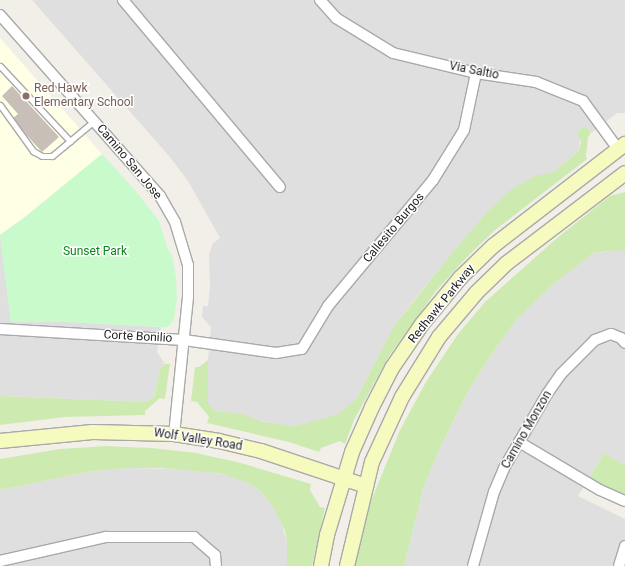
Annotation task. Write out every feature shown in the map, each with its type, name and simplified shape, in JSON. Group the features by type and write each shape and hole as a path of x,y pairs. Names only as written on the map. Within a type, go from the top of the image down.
{"main road":[{"name":"Redhawk Parkway","path":"321,566 327,534 343,478 372,407 392,368 422,324 460,278 493,246 623,150"},
{"name":"Redhawk Parkway","path":"348,566 372,462 392,416 412,378 439,338 476,293 507,263 625,173"},
{"name":"Wolf Valley Road","path":"0,441 93,432 174,434 219,441 261,451 366,486"}],"street":[{"path":"123,0 280,186"},
{"name":"Via Saltio","path":"320,0 336,18 393,53 476,73 536,82 582,101 623,150"},
{"name":"Camino San Jose","path":"0,15 160,196 175,222 188,265 188,297 174,434"},
{"name":"Callesito Burgos","path":"276,353 302,349 328,306 433,180 464,130 476,73"},
{"name":"Corte Bonilio","path":"0,329 184,340 276,353"},
{"name":"Camino Monzon","path":"473,566 494,492 533,416 561,374 595,340 611,334 621,338 625,343"},
{"path":"519,442 600,490 625,502"},
{"path":"0,561 106,537 194,537 215,555 216,566"},
{"path":"619,566 625,546"}],"lane":[{"path":"0,66 70,141"},
{"path":"0,105 33,151 42,156 52,156 94,121"}],"shaded area":[{"path":"32,0 625,0 625,113 617,113 591,133 585,125 580,137 579,150 574,155 553,172 541,175 487,212 394,326 357,398 337,416 295,426 274,424 215,411 208,403 208,360 211,327 202,317 203,306 208,306 210,286 209,254 213,243 220,238 188,181 169,156"},
{"name":"Red Hawk Elementary School","path":"0,38 102,154 25,217 0,235"},
{"path":"0,235 11,322 67,322 161,327 157,352 165,364 160,369 154,397 146,402 0,396"},
{"path":"621,249 625,250 625,466 604,453 578,496 625,519 625,566 404,566 424,486 440,448 467,393 491,355 516,320 576,264 592,254"},
{"path":"129,468 203,470 235,477 249,483 261,492 279,516 287,542 287,566 0,566 0,490 92,471"}],"green space":[{"path":"585,125 591,133 588,137 587,159 495,230 466,258 436,291 389,356 354,420 345,444 340,441 321,448 319,452 289,442 207,423 209,417 197,402 191,401 195,367 199,367 208,360 208,403 215,411 242,414 263,422 295,426 337,415 357,398 394,326 457,247 487,212 512,189 535,176 553,172 574,155 579,150 581,142 577,134"},
{"name":"Sunset Park","path":"102,154 135,190 159,221 168,250 172,254 176,278 177,298 174,319 168,327 67,322 11,322 0,235 25,217"},
{"path":"625,192 625,250 592,254 551,286 516,320 491,355 467,393 440,448 424,486 404,566 355,566 360,537 367,511 400,430 426,382 458,334 485,302 557,238 610,196"},
{"path":"165,364 170,364 165,399 160,398 145,411 145,415 65,417 0,425 0,396 146,402 154,397 160,369"},
{"path":"106,446 152,448 196,453 241,463 311,484 310,490 320,507 325,508 312,566 287,566 287,542 285,531 272,505 261,492 249,483 219,473 160,468 129,468 92,471 0,490 0,459 60,449"},
{"path":"604,453 625,466 625,495 589,478"}],"building":[{"path":"12,86 59,137 42,152 12,119 18,114 2,96"}],"place":[{"name":"Red Hawk Elementary School","path":"26,96"}]}
